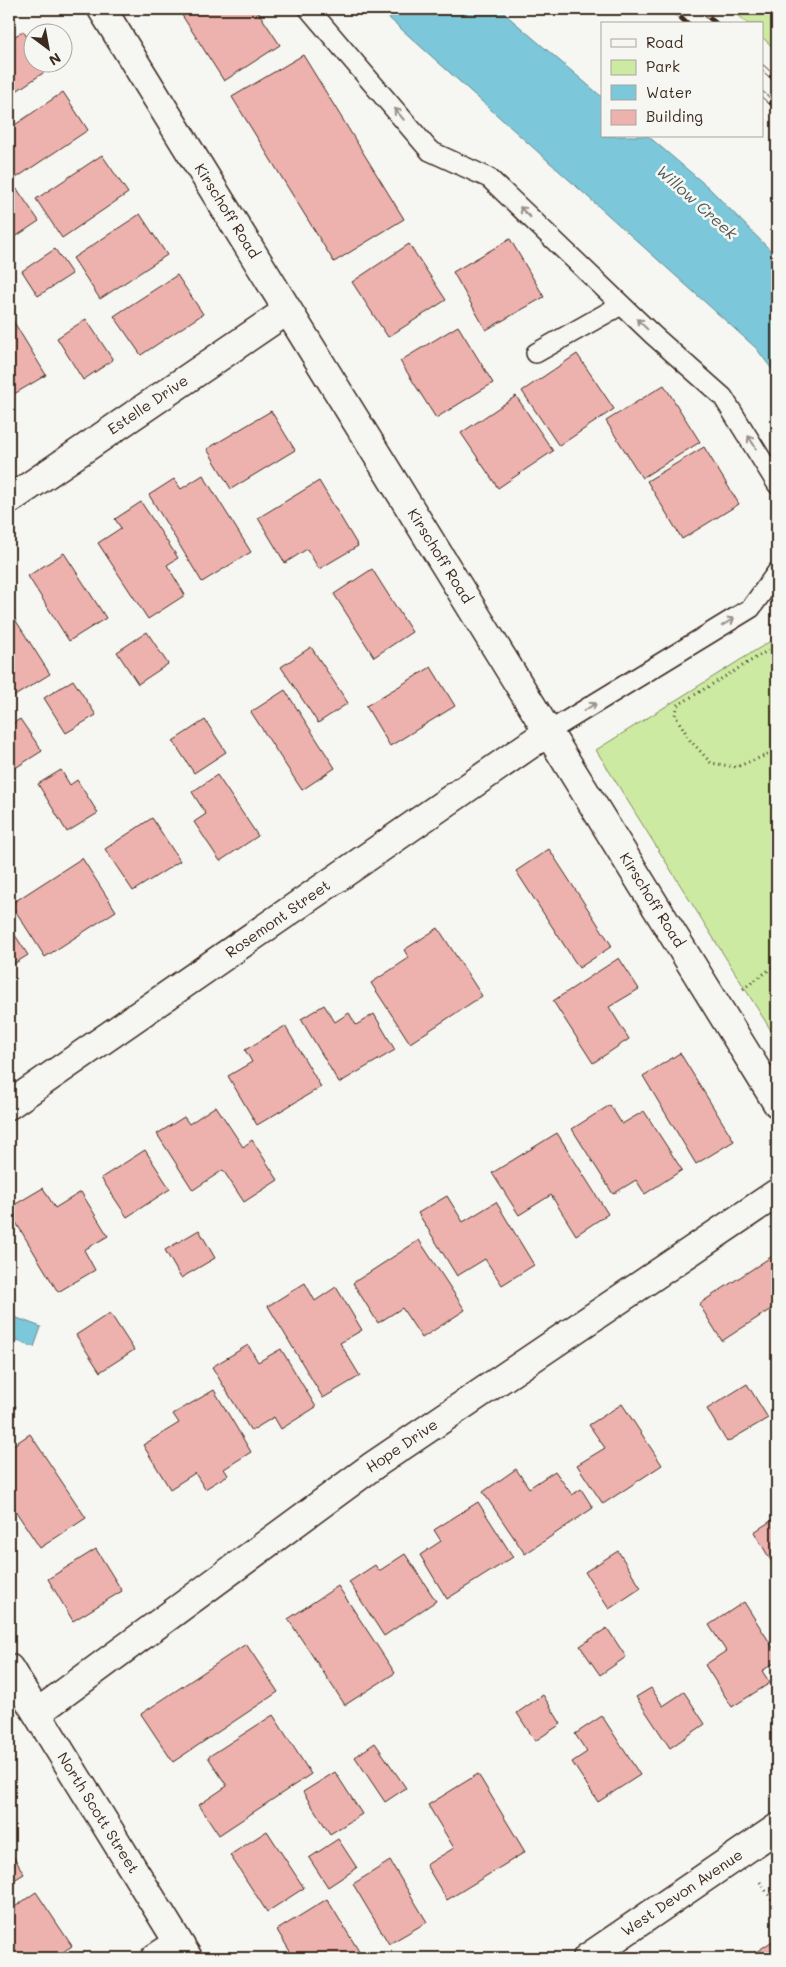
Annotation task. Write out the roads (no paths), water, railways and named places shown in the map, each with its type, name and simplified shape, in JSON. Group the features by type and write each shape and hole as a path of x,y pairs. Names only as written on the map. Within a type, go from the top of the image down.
{"street":[{"name":"Kirschoff Road","path":"102,9 777,1103"},
{"name":"Estelle Drive","path":"9,500 288,310"},
{"name":"Rosemont Street","path":"9,1105 548,732"},
{"name":"Hope Drive","path":"37,1713 374,1464 777,1193"},
{"name":"North Scott Street","path":"9,1668 183,1951"},
{"name":"West Devon Avenue","path":"587,1958 777,1828"},
{"path":"155,1958 183,1951"}],"lane":[{"path":"309,9 430,151 489,178 621,305 724,397 777,484"},
{"path":"536,353 621,305"},
{"path":"548,732 751,608 777,572"}],"water":[{"name":"Willow Creek","path":"379,9 499,9 601,96 601,138 650,138 709,188 777,257 777,376 756,348"},
{"path":"9,1315 41,1327 34,1347 9,1338"}],"railway":[{"path":"672,9 686,22"},
{"path":"701,9 714,22"},
{"path":"764,69 777,81"},
{"path":"764,96 777,108"}]}
